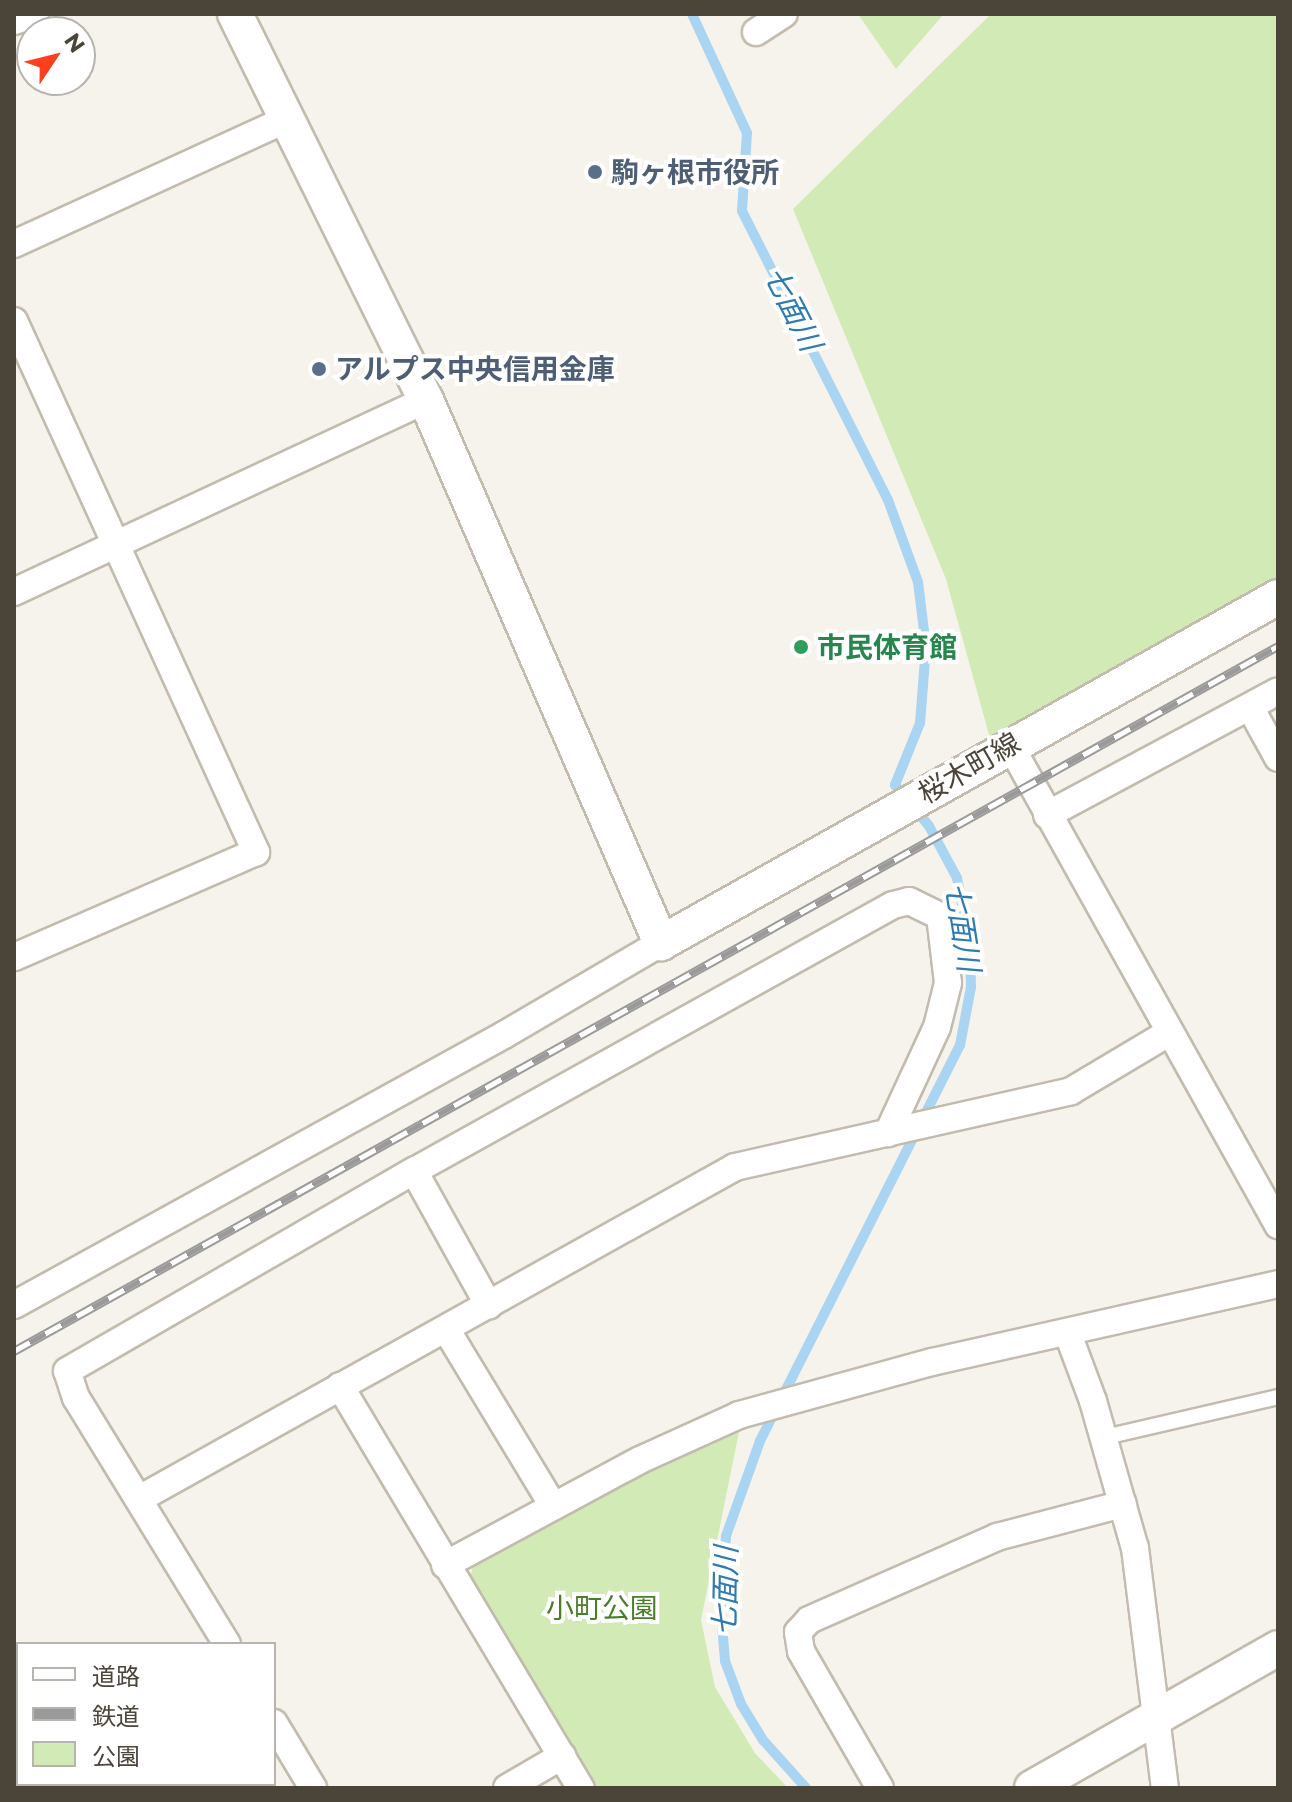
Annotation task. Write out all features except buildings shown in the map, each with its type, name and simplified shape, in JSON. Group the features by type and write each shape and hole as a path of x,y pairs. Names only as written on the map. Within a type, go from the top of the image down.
{"street":[{"path":"14,21 35,14"},
{"path":"14,1305 504,1035 661,943 426,400 235,14"},
{"path":"756,32 784,14"},
{"path":"14,244 287,119"},
{"path":"14,321 256,852 15,954"},
{"path":"14,592 426,400"},
{"name":"桜木町線","path":"661,943 1278,597"},
{"path":"1047,815 1278,691"},
{"path":"1250,707 1278,758"},
{"path":"1010,745 1278,1225"},
{"path":"226,1642 76,1398 67,1371 414,1171 909,901 940,916 948,983 937,1027 892,1132"},
{"path":"139,1499 735,1167 1071,1091 1170,1032"},
{"path":"414,1171 489,1306"},
{"path":"445,1565 640,1460 751,1412 807,1394 1278,1284"},
{"path":"446,1329 553,1506"},
{"path":"1068,1334 1105,1437 1135,1548 1165,1788"},
{"path":"340,1386 581,1788"},
{"path":"880,1788 801,1651 798,1632 809,1620 997,1537 1123,1504"},
{"path":"1032,1788 1278,1648"},
{"path":"276,1726 313,1788"},
{"path":"507,1788 562,1756"}],"lane":[{"path":"1105,1437 1278,1397"}],"green space":[{"path":"858,14 944,14 896,69"},
{"path":"991,14 1278,14 1278,577 991,742 946,579 793,209"},
{"name":"小町公園","path":"739,1432 701,1620 715,1687 755,1753 788,1788 597,1788 469,1582 474,1562 648,1472"}],"waterway":[{"name":"七面川","path":"692,14 747,133 742,211 888,500 918,582 926,647 920,723 895,785 929,826 957,878 970,944 971,987 960,1045 760,1441 726,1536 721,1612 725,1661 741,1704 763,1740 806,1788"}],"railway":[{"path":"14,1351 1278,646"}],"place":[{"name":"駒ヶ根市役所","path":"595,172"},
{"name":"アルプス中央信用金庫","path":"319,369"},
{"name":"市民体育館","path":"801,647"}]}
